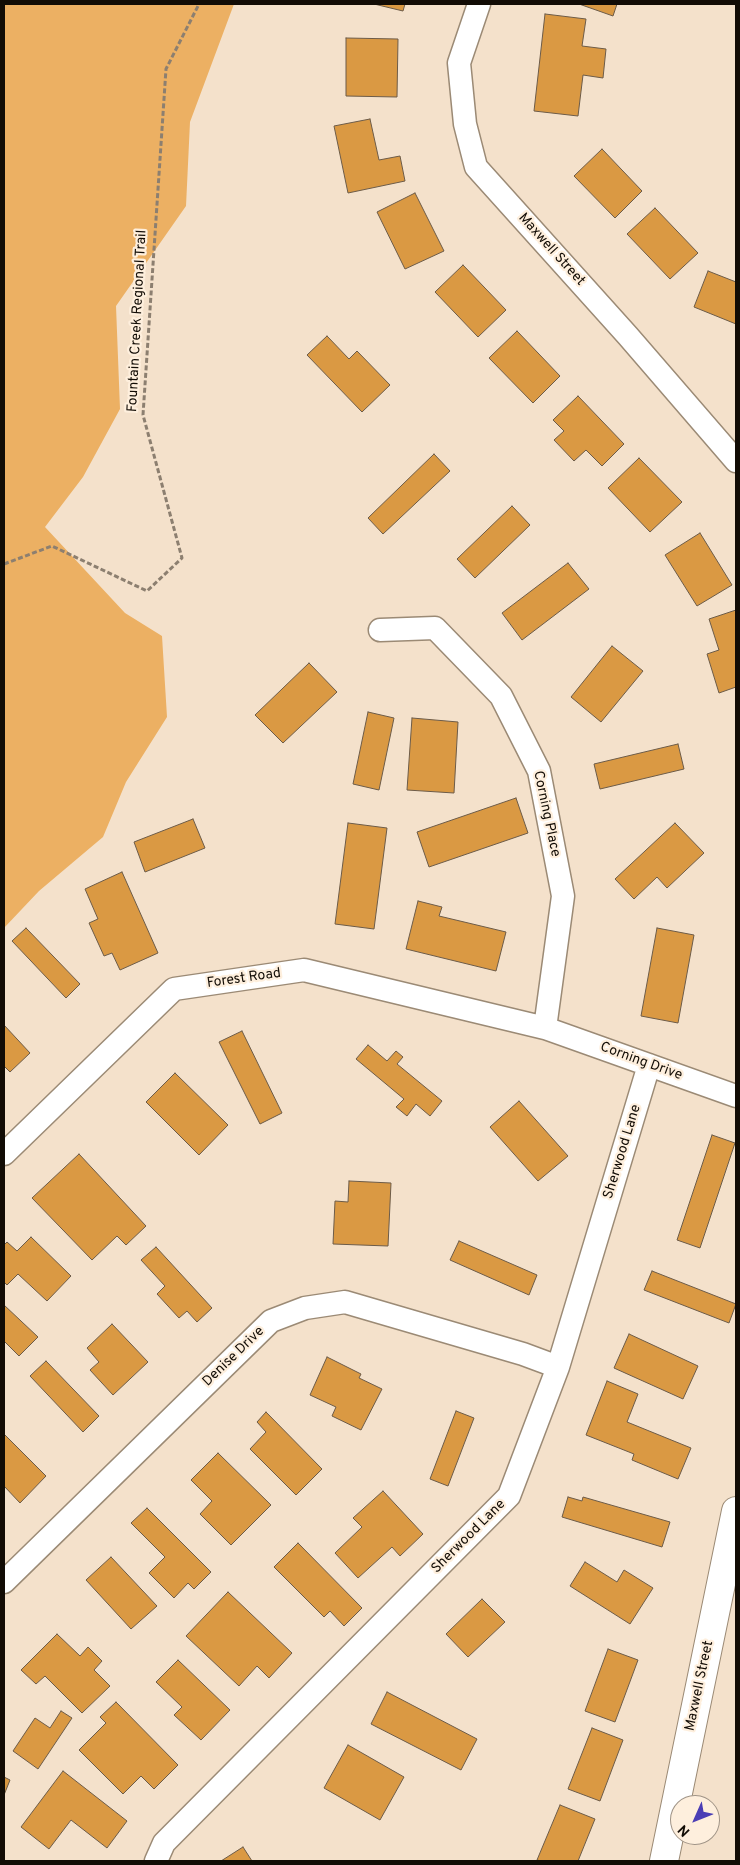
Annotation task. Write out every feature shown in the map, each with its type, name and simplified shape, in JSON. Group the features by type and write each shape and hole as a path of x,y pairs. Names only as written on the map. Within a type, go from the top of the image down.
{"street":[{"name":"Maxwell Street","path":"479,4 459,63 465,124 476,167 735,456"},
{"name":"Corning Place","path":"380,630 435,628 500,696 539,771 563,896 545,1028"},
{"name":"Forest Road","path":"4,1154 174,989 304,970 545,1028"},
{"name":"Corning Drive","path":"545,1028 736,1096"},
{"name":"Sherwood Lane","path":"156,1861 164,1843 510,1496 558,1367 649,1064"},
{"name":"Denise Drive","path":"4,1582 271,1321 296,1311 345,1302 523,1354 558,1367"},
{"name":"Maxwell Street","path":"664,1861 736,1511"}],"path":[{"name":"Fountain Creek Regional Trail","path":"4,564 52,546 148,591 182,558 143,415 166,69 199,4"}],"shaded area":[{"path":"4,4 234,4 190,122 186,206 116,306 120,409 83,477 45,527 125,613 162,636 167,717 126,782 103,837 39,891 4,928"}],"building":[{"path":"374,4 405,4 403,11"},
{"path":"579,4 617,4 613,16"},
{"path":"545,14 586,19 582,46 606,49 603,78 583,75 578,116 534,111"},
{"path":"346,38 398,39 397,97 346,96"},
{"path":"370,119 379,160 400,156 405,181 348,193 334,126"},
{"path":"602,149 642,191 615,218 574,176"},
{"path":"415,193 444,251 405,269 377,212"},
{"path":"655,208 698,253 670,279 627,234"},
{"path":"463,265 506,310 478,337 435,292"},
{"path":"708,271 736,282 736,324 694,307"},
{"path":"517,331 560,376 533,403 489,358"},
{"path":"327,336 349,359 357,351 390,385 362,412 307,355"},
{"path":"578,396 624,444 602,466 586,450 574,461 554,440 564,431 553,420"},
{"path":"434,454 450,471 383,534 368,518"},
{"path":"639,458 682,502 650,532 608,488"},
{"path":"512,506 530,525 475,578 457,559"},
{"path":"700,533 732,585 697,606 665,555"},
{"path":"568,563 589,589 522,640 502,613"},
{"path":"736,610 736,687 719,693 707,654 719,650 709,619"},
{"path":"612,646 643,671 601,722 571,697"},
{"path":"309,663 337,692 283,743 255,715"},
{"path":"368,712 394,718 379,790 353,784"},
{"path":"412,718 458,722 454,793 407,790"},
{"path":"678,744 684,769 600,789 594,764"},
{"path":"516,798 528,833 429,867 417,832"},
{"path":"193,819 205,848 145,872 134,842"},
{"path":"348,823 387,828 374,929 335,924"},
{"path":"675,823 704,853 667,888 657,877 634,899 615,879"},
{"path":"122,872 158,953 120,970 112,953 104,956 89,923 98,919 85,889"},
{"path":"418,901 442,907 439,916 506,932 496,971 406,949"},
{"path":"26,928 80,984 66,998 12,941"},
{"path":"657,928 694,935 678,1023 641,1016"},
{"path":"4,1025 30,1053 10,1072 4,1066"},
{"path":"242,1031 282,1113 260,1124 219,1042"},
{"path":"368,1045 387,1061 396,1051 403,1057 397,1064 442,1101 430,1116 416,1104 407,1116 396,1107 404,1099 356,1059"},
{"path":"175,1073 228,1125 199,1155 146,1102"},
{"path":"519,1101 568,1156 538,1181 490,1127"},
{"path":"712,1135 735,1143 700,1248 677,1240"},
{"path":"79,1154 146,1226 126,1245 117,1236 92,1260 32,1198"},
{"path":"349,1181 391,1183 388,1246 333,1244 335,1201 348,1202"},
{"path":"31,1237 71,1276 47,1301 18,1274 7,1285 4,1282 4,1245 7,1242 17,1251"},
{"path":"459,1241 537,1275 529,1295 450,1260"},
{"path":"156,1247 212,1308 197,1322 187,1311 179,1318 157,1294 165,1286 141,1260"},
{"path":"652,1271 736,1304 729,1323 644,1290"},
{"path":"4,1305 38,1337 19,1356 4,1343"},
{"path":"112,1324 148,1362 113,1395 90,1370 99,1362 87,1348"},
{"path":"629,1334 698,1366 683,1399 614,1368"},
{"path":"327,1357 361,1374 359,1378 382,1389 361,1430 332,1416 336,1407 310,1395"},
{"path":"46,1361 99,1416 83,1432 30,1376"},
{"path":"607,1381 638,1394 627,1422 691,1448 678,1479 632,1460 634,1454 586,1435"},
{"path":"456,1411 474,1418 448,1486 430,1479"},
{"path":"266,1412 322,1469 296,1495 250,1449 266,1432 257,1422"},
{"path":"4,1434 46,1476 20,1503 4,1486"},
{"path":"218,1453 271,1505 231,1545 200,1514 212,1501 191,1480"},
{"path":"383,1491 423,1534 400,1556 392,1547 358,1578 335,1553 362,1527 353,1518"},
{"path":"568,1497 582,1501 583,1497 670,1522 662,1547 562,1517"},
{"path":"147,1508 211,1572 194,1589 188,1583 174,1598 149,1573 165,1557 131,1523"},
{"path":"298,1543 362,1608 344,1626 330,1611 324,1617 274,1567"},
{"path":"111,1557 157,1606 131,1629 86,1580"},
{"path":"585,1562 617,1582 624,1570 653,1588 630,1624 570,1586"},
{"path":"228,1592 292,1653 269,1678 257,1666 239,1686 186,1636"},
{"path":"482,1599 505,1622 468,1657 446,1634"},
{"path":"57,1634 80,1656 88,1647 102,1661 94,1670 110,1686 82,1713 45,1676 36,1684 21,1670"},
{"path":"608,1649 638,1660 615,1722 585,1711"},
{"path":"178,1660 230,1710 201,1740 174,1715 182,1707 156,1682"},
{"path":"387,1692 477,1739 461,1770 371,1724"},
{"path":"116,1702 178,1765 154,1789 141,1776 123,1794 79,1750 106,1723 100,1717"},
{"path":"61,1711 72,1718 38,1769 13,1751 35,1718 50,1728"},
{"path":"592,1728 623,1740 600,1801 568,1789"},
{"path":"348,1745 404,1777 380,1820 324,1788"},
{"path":"63,1771 127,1821 107,1848 71,1820 49,1849 21,1827"},
{"path":"4,1777 10,1780 4,1795"},
{"path":"560,1805 595,1819 578,1861 537,1860"},
{"path":"243,1847 252,1861 221,1861"}]}
